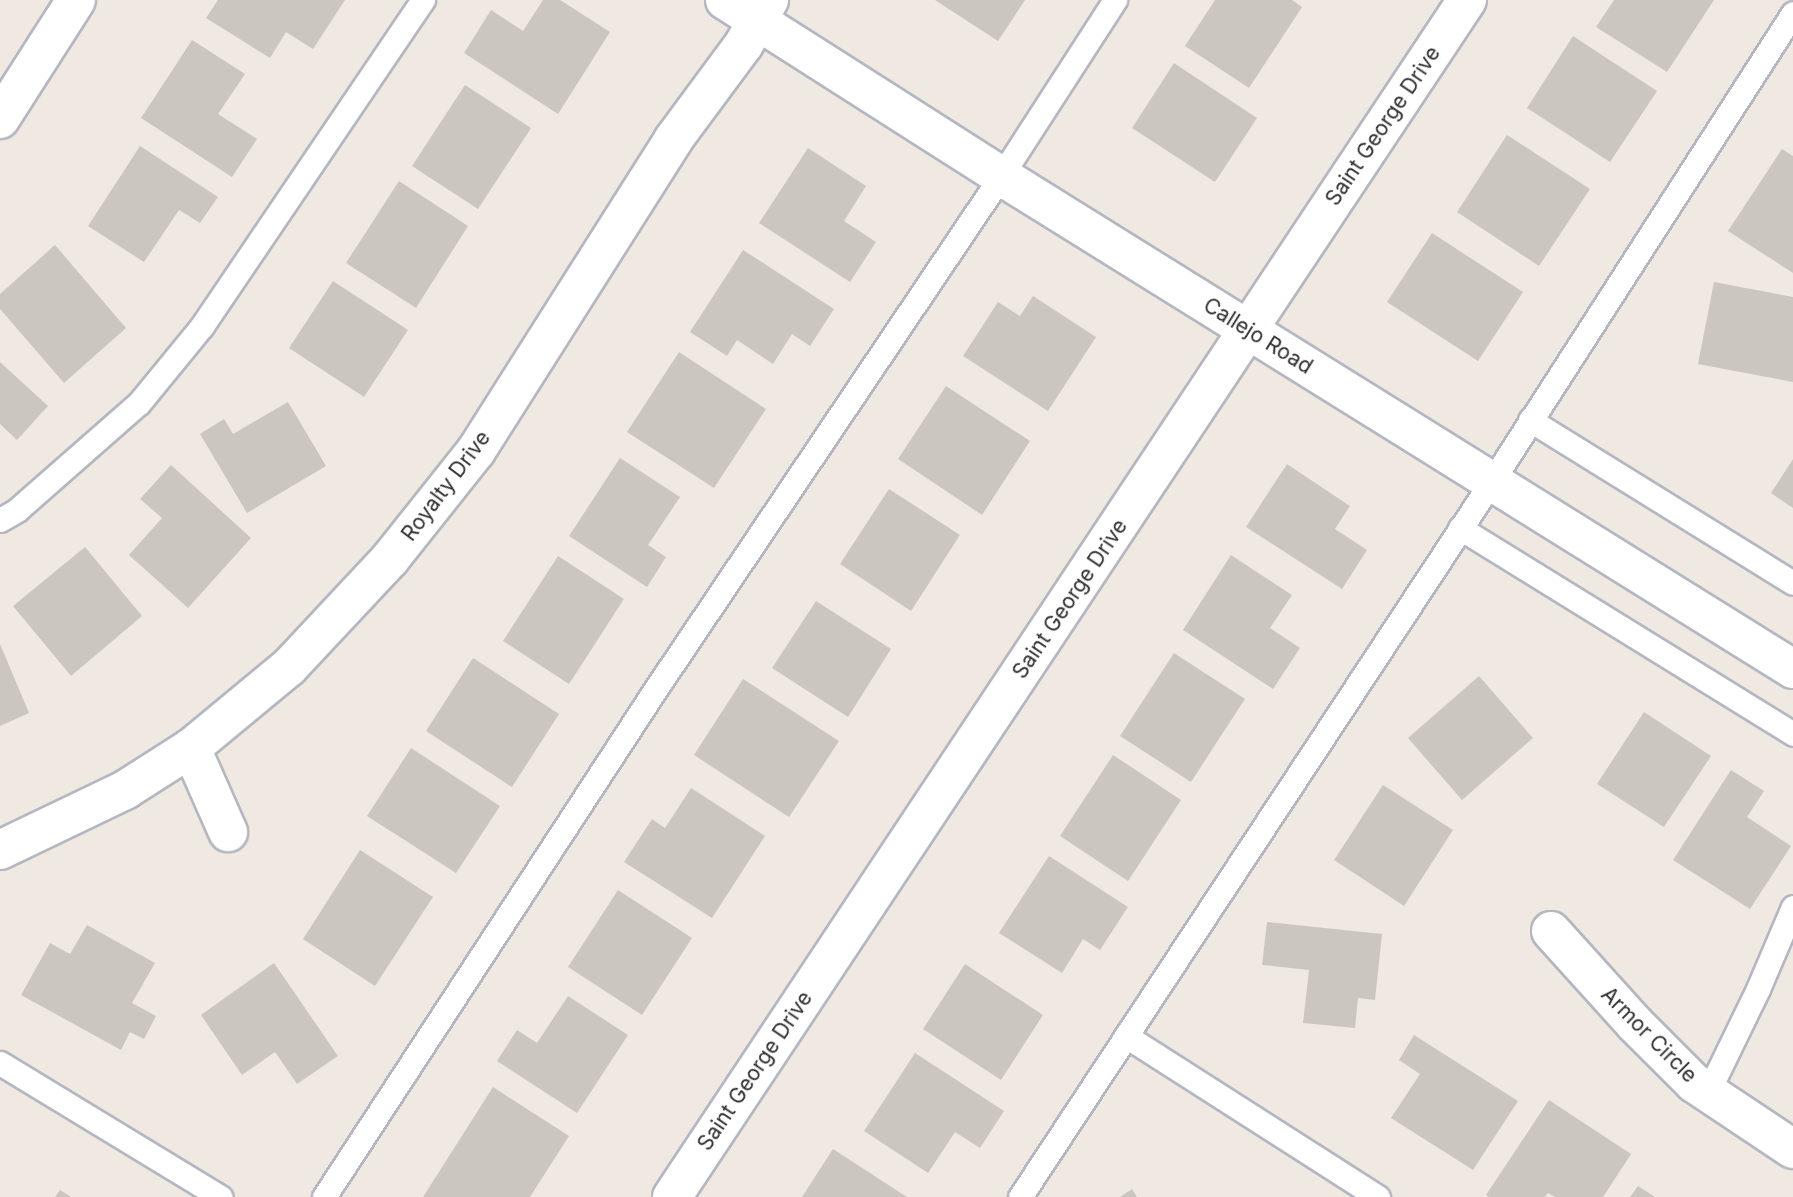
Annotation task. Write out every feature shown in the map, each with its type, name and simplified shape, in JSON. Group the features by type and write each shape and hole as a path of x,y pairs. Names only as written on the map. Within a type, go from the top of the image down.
{"street":[{"path":"0,119 76,0"},
{"name":"Callejo Road","path":"725,0 764,10 1001,176 1793,668"},
{"name":"Saint George Drive","path":"672,1197 1467,0"},
{"name":"Royalty Drive","path":"0,850 125,790 191,748 289,667 390,559 476,451 673,140 744,44 764,10"},
{"path":"191,748 228,832"},
{"name":"Armor Circle","path":"1551,931 1635,1024 1694,1083 1793,1149"}],"lane":[{"path":"0,520 17,510 139,403 202,326 423,0"},
{"path":"324,1197 653,693 1001,176 1115,0"},
{"path":"1020,1197 1492,481 1793,13"},
{"path":"1530,420 1793,583"},
{"path":"1460,528 1793,734"},
{"path":"1708,1092 1758,989 1793,907"},
{"path":"1126,1036 1378,1197"},
{"path":"0,1063 220,1197"}],"building":[{"path":"218,0 345,0 313,49 286,32 270,58 206,18"},
{"path":"543,0 560,0 610,32 558,114 464,53 491,10 523,31"},
{"path":"935,0 1025,0 998,41"},
{"path":"1215,0 1292,0 1302,7 1249,88 1185,46"},
{"path":"1614,0 1714,0 1667,72 1596,27"},
{"path":"1573,36 1657,91 1610,162 1527,108"},
{"path":"192,40 245,74 218,114 257,139 232,177 141,118"},
{"path":"1174,63 1257,118 1215,182 1132,128"},
{"path":"465,85 531,128 478,209 412,166"},
{"path":"1507,135 1590,189 1539,266 1457,212"},
{"path":"140,146 218,197 200,223 179,210 144,262 88,226"},
{"path":"808,148 866,186 844,221 876,242 850,282 759,223"},
{"path":"1782,149 1793,156 1793,273 1728,231"},
{"path":"399,181 468,226 416,308 346,263"},
{"path":"1432,233 1523,292 1478,361 1387,302"},
{"path":"55,245 126,328 64,383 0,309 0,294"},
{"path":"743,250 834,309 810,346 792,334 773,364 737,340 727,356 690,332"},
{"path":"333,281 408,330 364,397 289,348"},
{"path":"1714,282 1793,297 1793,382 1698,364"},
{"path":"1033,296 1096,337 1048,411 963,356 998,302 1020,316"},
{"path":"679,352 766,409 714,488 627,432"},
{"path":"0,362 48,406 17,440 0,424"},
{"path":"946,386 1030,441 982,515 898,459"},
{"path":"288,402 326,466 247,513 200,434 224,419 233,434"},
{"path":"620,458 680,497 648,545 666,557 647,587 569,536"},
{"path":"1793,459 1793,508 1771,493"},
{"path":"1287,464 1350,506 1335,529 1367,550 1342,589 1246,527"},
{"path":"171,465 251,538 188,608 129,555 162,518 140,499"},
{"path":"889,489 960,535 911,611 840,564"},
{"path":"85,547 142,616 71,676 13,606"},
{"path":"1231,555 1292,595 1270,628 1300,648 1273,689 1183,630"},
{"path":"558,556 624,599 569,684 503,641"},
{"path":"816,601 891,649 848,717 772,668"},
{"path":"0,644 29,713 0,726"},
{"path":"1174,653 1245,699 1191,782 1120,736"},
{"path":"473,658 559,714 512,787 426,731"},
{"path":"1479,676 1533,738 1462,800 1408,738"},
{"path":"743,679 839,741 789,817 694,755"},
{"path":"1644,712 1711,756 1664,827 1597,784"},
{"path":"411,748 500,806 456,873 367,816"},
{"path":"1113,755 1181,800 1128,881 1060,836"},
{"path":"1731,770 1764,791 1747,817 1791,846 1750,909 1673,860"},
{"path":"1383,785 1453,830 1404,906 1334,860"},
{"path":"691,788 765,836 712,918 624,862 652,819 665,828"},
{"path":"360,850 433,897 375,986 303,939"},
{"path":"1049,856 1128,907 1100,950 1083,939 1062,973 999,933"},
{"path":"618,890 692,938 642,1015 568,967"},
{"path":"1267,922 1382,934 1375,1000 1358,998 1355,1028 1303,1023 1309,970 1262,965"},
{"path":"87,925 155,963 132,1003 156,1016 144,1039 130,1032 121,1050 21,995 50,943 70,954"},
{"path":"274,963 338,1056 297,1084 275,1052 242,1075 201,1015"},
{"path":"965,964 1043,1015 1001,1080 923,1029"},
{"path":"568,996 628,1035 577,1113 497,1061 517,1030 537,1043"},
{"path":"1414,1035 1518,1101 1473,1170 1391,1118 1420,1074 1399,1060"},
{"path":"915,1053 1004,1111 980,1148 955,1132 928,1173 864,1131"},
{"path":"493,1087 569,1136 530,1197 423,1197"},
{"path":"1549,1100 1631,1154 1603,1197 1555,1197 1548,1193 1545,1197 1489,1197 1486,1195"},
{"path":"833,1149 907,1197 802,1197"},
{"path":"1638,1186 1655,1197 1630,1197"},
{"path":"1132,1189 1137,1197 1120,1197"},
{"path":"60,1190 71,1197 55,1197"}]}
